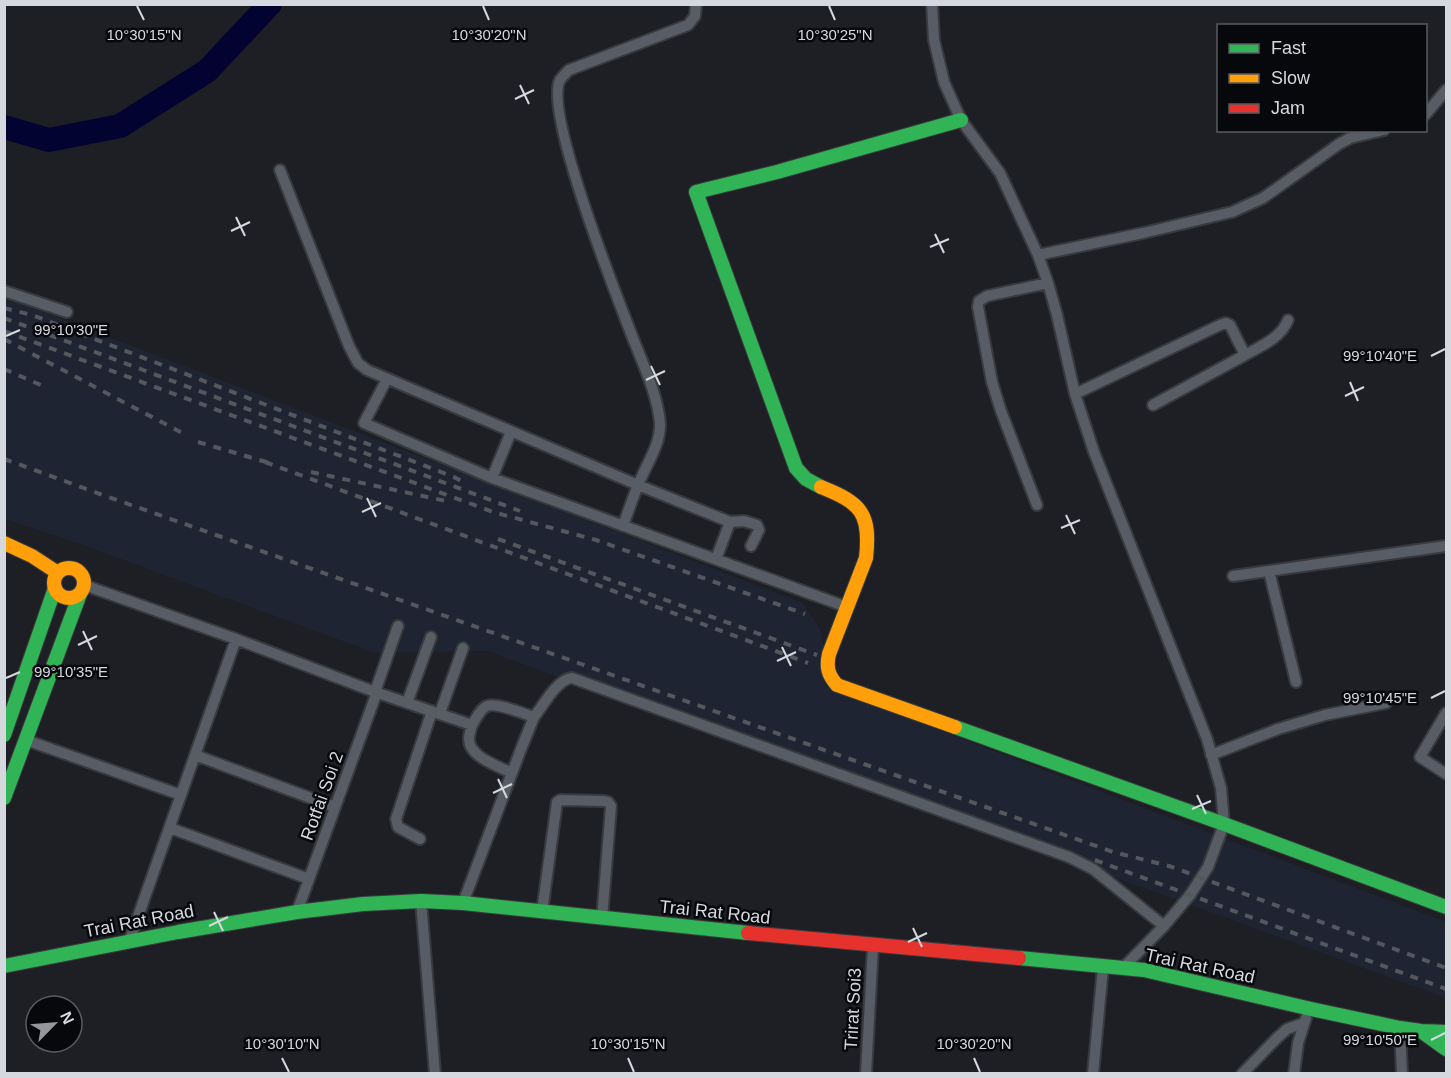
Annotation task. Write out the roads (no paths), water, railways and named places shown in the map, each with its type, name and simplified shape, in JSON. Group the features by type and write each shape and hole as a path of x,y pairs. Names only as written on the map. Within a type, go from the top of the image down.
{"street":[{"path":"623,526 659,438 660,425 651,386 610,281 569,158 561,128 558,100 559,81 569,70 688,25 695,16 696,4"},
{"path":"932,4 934,39 944,82 961,120 1000,173 1038,255 1048,283 1075,394 1094,452 1190,697 1221,788 1224,824 1208,867 1191,896 1123,968"},
{"path":"1427,112 1446,90"},
{"path":"961,120 777,172 696,192 796,468 808,482 848,499 863,516 866,527 868,544 866,558 826,663 828,677 837,685 1224,824 1446,907"},
{"path":"1038,255 1232,212 1263,198 1339,144 1350,138 1376,132"},
{"path":"280,170 349,346 358,363 387,379 638,485 730,522 744,520 757,525 759,530 751,546"},
{"path":"1037,505 992,382 978,307 979,301 987,296 1048,283"},
{"path":"4,291 67,312"},
{"path":"1153,405 1245,356 1279,335 1286,327 1288,320"},
{"path":"1075,394 1226,323 1230,325 1245,356"},
{"path":"387,379 364,423 492,478 847,607"},
{"path":"492,478 511,432"},
{"path":"716,559 730,522"},
{"path":"4,543 30,553 58,573"},
{"path":"1233,576 1446,546"},
{"path":"4,798 26,740 82,589 82,575 74,569 65,569 58,573 55,579 55,588 5,734 26,740 181,795"},
{"path":"1269,571 1296,682"},
{"path":"55,588 61,596 66,598 71,598 82,589"},
{"path":"82,589 236,639 376,692 472,725"},
{"name":"Rotfai Soi 2","path":"297,912 398,626"},
{"path":"408,703 431,637"},
{"path":"129,942 236,639"},
{"path":"420,839 398,827 396,819 463,648"},
{"path":"463,903 534,717 560,682 572,678 1070,857 1094,869 1164,926"},
{"path":"1211,755 1278,729 1324,716 1386,703"},
{"path":"512,773 475,754 469,739 472,725 481,710 494,704 534,717"},
{"path":"1446,713 1420,757 1446,774"},
{"path":"195,755 335,807"},
{"path":"542,912 557,802 560,800 604,801 611,806 602,919"},
{"path":"170,828 309,879"},
{"path":"421,901 435,1074"},
{"name":"Trai Rat Road","path":"4,966 189,930 297,912 363,904 421,901 463,903 873,946 1144,970 1400,1028 1446,1032"},
{"name":"Trirat Soi3","path":"866,1074 873,946"},
{"path":"1093,1074 1103,967"},
{"path":"1294,1074 1298,1043 1311,1009"},
{"path":"1242,1074 1282,1033 1304,1023"},
{"path":"1400,1028 1402,1074"},
{"path":"1421,1031 1446,1049"}],"waterway":[{"path":"4,127 49,140 120,126 207,71 270,4"}],"railway":[{"path":"4,308 32,315 454,477 467,484"},
{"path":"4,318 520,511"},
{"path":"4,331 493,512 596,540 805,614"},
{"path":"4,339 188,436"},
{"path":"4,369 43,386"},
{"path":"198,442 273,464"},
{"path":"4,459 1113,852 1169,866 1446,968"},
{"path":"265,462 808,663"},
{"path":"311,472 446,501"},
{"path":"498,539 817,655"},
{"path":"1095,860 1446,989"}]}
